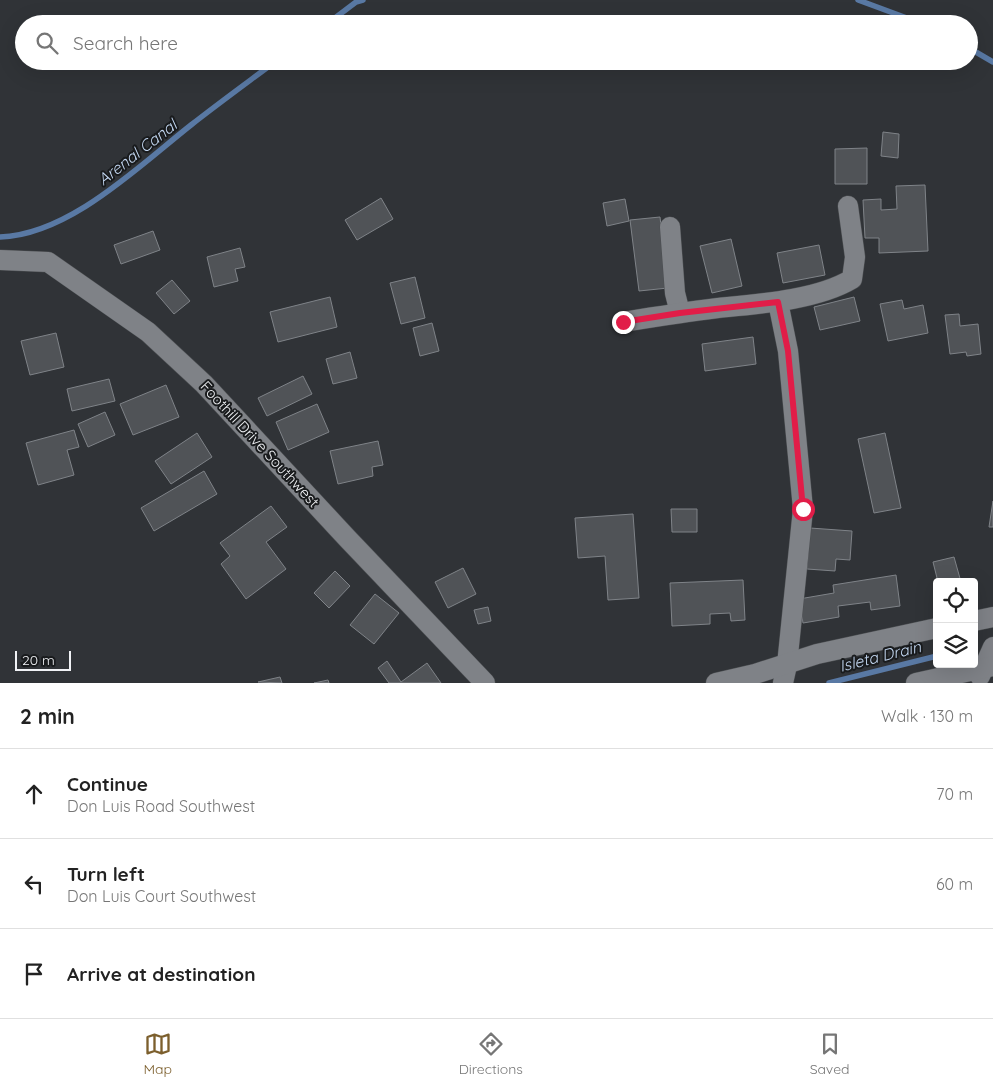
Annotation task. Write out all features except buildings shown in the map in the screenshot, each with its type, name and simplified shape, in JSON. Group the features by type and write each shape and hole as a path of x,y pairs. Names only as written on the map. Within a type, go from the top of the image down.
{"street":[{"path":"623,322 680,313 778,302 839,287 852,279 855,257 848,206"},
{"path":"670,227 675,293 680,313"},
{"name":"Foothill Drive Southwest","path":"0,260 48,262 148,332 204,384 485,683"},
{"path":"778,302 788,351 803,509 785,674"},
{"path":"978,620 993,617"},
{"path":"716,683 785,674 817,654 933,629"},
{"path":"916,683 985,672 993,647"}],"waterway":[{"name":"Arenal Canal","path":"339,15 356,2 363,0"},
{"name":"Arenal Canal","path":"858,0 899,15"},
{"name":"Arenal Canal","path":"978,53 993,62"},
{"name":"Arenal Canal","path":"0,237 26,233 52,224 102,196 264,70"},
{"name":"Isleta Drain","path":"829,683 933,657"}],"route":[{"path":"623,322 680,313 778,302 788,351 803,509"}]}
